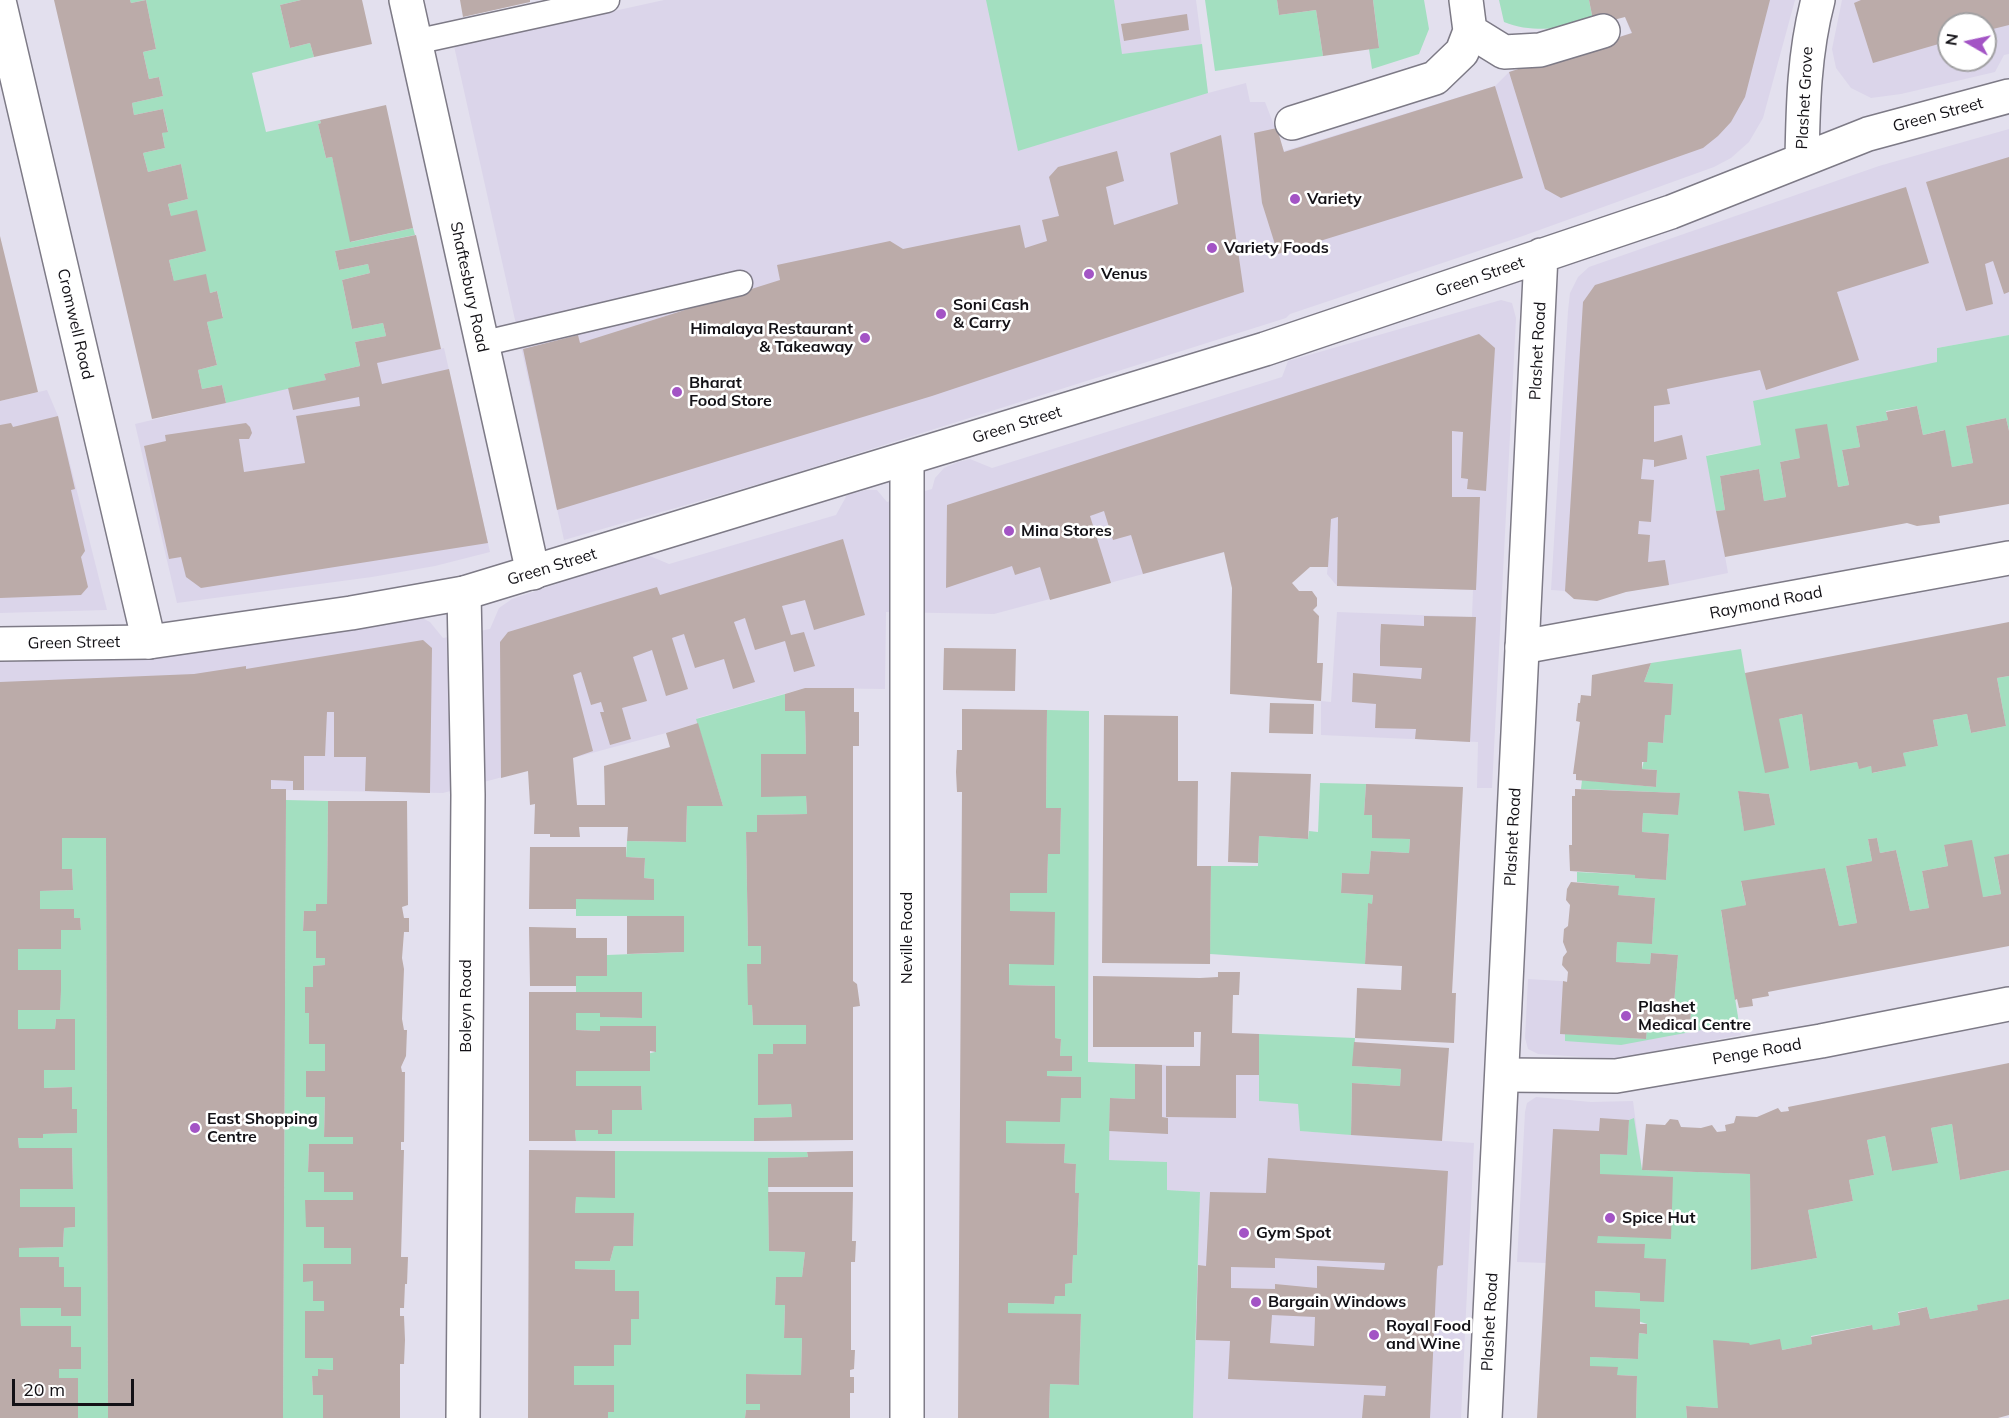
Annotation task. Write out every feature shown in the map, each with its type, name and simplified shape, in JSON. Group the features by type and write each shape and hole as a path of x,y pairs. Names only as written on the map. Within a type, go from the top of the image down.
{"street":[{"name":"Shaftesbury Road","path":"406,0 533,573"},
{"name":"Plashet Grove","path":"1802,160 1804,79 1808,38 1818,0"},
{"name":"Cromwell Road","path":"0,5 149,642"},
{"path":"1468,16 1504,52 1540,50 1603,31"},
{"path":"1292,123 1436,78 1462,52 1468,16"},
{"name":"Green Street","path":"0,644 149,642 351,613 464,593 1265,349 1671,212 1868,134 2009,96"},
{"name":"Plashet Road","path":"1485,1418 1541,255"},
{"name":"Neville Road","path":"907,459 907,1418"},
{"name":"Raymond Road","path":"1522,647 2009,558"},
{"name":"Boleyn Road","path":"463,1418 468,795 464,593"},
{"name":"Penge Road","path":"1503,1075 1616,1076 1821,1041 2009,1004"}],"lane":[{"path":"415,42 607,0"},
{"path":"481,344 740,283"}],"shaded area":[{"path":"664,0 1196,0 1208,93 1246,83 1250,102 1265,102 1284,151 1495,86 1509,72 1631,33 1625,17 1649,0 1795,0 1763,118 1749,142 1731,158 1714,167 1520,237 1290,314 1286,318 773,480 564,540 454,46"},
{"path":"1842,0 2009,0 2009,54 2004,55 1997,68 1997,12 1937,12 1937,72 1995,72 1901,94 1871,98 1851,88 1836,68 1832,49"},
{"path":"2009,129 2009,335 1937,348 1937,362 1762,445 1707,455 1728,573 1669,585 1574,599 1565,591 1551,590 1568,311 1570,293 1578,277 1589,267 1879,166"},
{"path":"1501,300 1512,303 1516,318 1492,788 1477,788 1478,742 1321,735 1321,701 1331,702 1337,612 1472,617 1473,590 1337,586 1327,574 1331,520 1229,551 994,614 886,612 885,689 805,688 697,718 698,723 666,733 443,793 286,790 283,1418 108,1418 106,838 0,839 0,662 109,659 420,617 430,622 443,638 490,629 499,608 512,599 645,554 669,564 836,515 847,495 866,490 877,490 887,502 932,489 935,478 944,468 958,462 970,459 992,468 1282,377 1288,361"},
{"path":"444,348 490,552 435,566 372,577 177,603 135,424 288,388 324,374"},
{"path":"47,390 58,416 107,610 0,613 0,401"},
{"path":"1729,969 1741,1035 1613,1059 1538,1054 1528,1049 1525,1038 1528,979 1659,987"},
{"path":"1201,1032 1259,1034 1259,1101 1298,1104 1301,1131 1474,1143 1461,1418 1193,1418 1200,1192 1167,1190 1167,1162 1109,1160 1109,1131 1110,1098 1135,1099 1135,1064 1200,1066"},
{"path":"1536,1097 1591,1102 1633,1101 1642,1170 1750,1174 1751,1270 1517,1262 1525,1112 1527,1103"}],"green space":[{"path":"130,0 146,0 131,3"},
{"path":"146,0 301,0 280,5 290,48 310,43 314,57 252,73 266,132 320,120 321,123 318,124 326,158 332,157 351,242 413,228 415,235 335,251 339,270 368,264 370,273 342,280 352,329 383,323 386,336 355,342 360,366 324,374 326,380 226,403 222,385 202,389 198,370 217,365 207,322 223,317 217,291 210,293 174,281 169,260 206,251 171,216 168,204 188,199 181,164 148,172 143,153 165,148 162,133 168,131 163,109 134,115 132,103 163,96 159,77 149,79 143,52 156,49"},
{"path":"986,0 1114,0 1122,54 1202,44 1208,93 1018,151"},
{"path":"1205,0 1277,0 1279,15 1316,10 1323,56 1215,71"},
{"path":"1373,0 1424,0 1429,29 1419,54 1372,69 1369,49 1379,47"},
{"path":"1499,0 1589,0 1594,25 1549,29 1515,26 1504,22"},
{"path":"2009,335 2009,431 2006,418 1966,426 1973,463 1952,467 1944,430 1923,435 1917,406 1886,411 1888,420 1856,426 1860,447 1842,450 1849,485 1838,487 1826,424 1800,458 1780,462 1786,497 1764,501 1759,469 1720,476 1725,510 1716,511 1706,456 1761,445 1753,401 1937,362 1937,348"},
{"path":"1741,649 1745,673 1779,719 1802,714 1810,771 1857,762 1859,768 1871,766 1873,773 1905,766 1903,753 1938,746 1933,720 1967,714 1971,733 2006,726 1997,678 2009,676 2009,854 1994,858 2001,894 1983,897 1944,845 1948,866 1922,871 1929,908 1910,911 1896,850 1880,853 1877,838 1868,839 1872,861 1846,866 1857,923 1839,926 1825,868 1741,882 1746,905 1721,911 1739,1023 1621,1045 1565,1041 1565,1034 1646,1039 1647,1027 1690,1029 1691,1005 1674,1004 1678,955 1651,953 1650,964 1616,962 1617,942 1652,943 1655,898 1618,895 1618,886 1577,882 1577,872 1635,875 1636,878 1666,880 1669,834 1642,832 1643,813 1678,815 1679,793 1581,789 1582,780 1656,787 1657,770 1642,769 1648,742 1663,743 1665,715 1673,684 1644,682 1651,663","holes":["1738,791 1769,794 1775,825 1744,830"]},
{"path":"785,694 786,711 805,711 806,754 761,755 761,796 806,796 807,814 758,815 757,832 746,833 748,945 761,946 761,964 748,973 748,1004 752,1005 753,1025 806,1025 806,1044 773,1044 773,1054 758,1054 758,1104 791,1104 792,1117 754,1118 754,1141 576,1141 575,1130 598,1130 598,1134 612,1134 612,1110 642,1110 641,1086 576,1086 576,1071 655,1052 656,1027 601,1026 600,1031 576,1030 576,1013 600,1013 601,1017 642,1018 642,992 576,992 576,976 606,976 607,955 684,952 684,916 576,916 576,899 654,899 654,879 644,878 645,858 626,857 627,841 686,842 687,806 723,806 696,719"},
{"path":"1047,710 1089,711 1088,1062 1135,1064 1135,1099 1110,1098 1109,1160 1167,1162 1167,1190 1200,1192 1193,1418 1049,1418 1050,1384 1079,1385 1081,1315 1008,1313 1008,1303 1054,1304 1055,1296 1064,1296 1065,1284 1072,1283 1073,1255 1077,1255 1079,1194 1075,1193 1076,1164 1064,1163 1065,1144 1006,1143 1006,1121 1061,1098 1081,1098 1081,1077 1047,1076 1047,1071 1072,1071 1072,1057 1060,1056 1061,1039 1055,1038 1055,986 1009,985 1010,893 1047,893 1048,854 1060,853 1061,808 1046,808"},
{"path":"1320,783 1366,784 1364,815 1372,815 1372,837 1410,839 1409,853 1371,851 1369,874 1342,873 1341,893 1373,895 1372,904 1368,904 1365,964 1210,954 1211,866 1258,866 1259,836 1308,839 1309,831 1318,832"},
{"path":"286,800 328,801 327,904 317,904 316,911 304,911 303,930 316,931 317,958 325,958 325,965 313,966 313,987 305,987 305,1013 309,1013 309,1044 325,1044 325,1071 306,1071 306,1097 325,1097 324,1137 353,1137 353,1144 309,1144 308,1172 324,1172 325,1192 353,1192 353,1200 306,1200 306,1227 324,1227 324,1248 351,1248 351,1264 303,1264 303,1281 313,1281 313,1301 324,1301 324,1311 305,1311 305,1358 333,1358 333,1370 319,1369 318,1376 312,1376 313,1395 323,1395 323,1418 283,1418"},
{"path":"62,838 106,838 108,1418 78,1418 78,1378 59,1378 59,1369 81,1369 81,1347 71,1347 71,1326 21,1326 20,1308 61,1308 61,1316 80,1287 64,1287 64,1268 59,1267 59,1257 19,1257 19,1248 63,1247 64,1228 75,1227 20,1207 20,1189 73,1188 72,1148 19,1148 18,1138 43,1138 43,1134 76,1133 77,1109 72,1109 72,1087 44,1088 44,1070 75,1069 75,1019 56,1019 55,1029 18,1029 18,1010 60,1010 61,970 18,970 18,949 61,949 61,930 81,930 80,919 74,918 74,909 40,909 40,891 73,890 72,869 62,869"},
{"path":"1259,1034 1355,1038 1353,1066 1401,1069 1400,1086 1352,1083 1351,1135 1300,1131 1298,1104 1259,1101"},
{"path":"1634,1118 1642,1170 1750,1174 1751,1270 1817,1258 1808,1210 1853,1201 1849,1180 1874,1175 1867,1140 1885,1136 1892,1171 1938,1162 1931,1128 1952,1124 1960,1180 2009,1170 2009,1299 1978,1305 1978,1310 1930,1319 1927,1307 1898,1312 1900,1325 1873,1330 1871,1325 1811,1336 1812,1344 1782,1350 1718,1408 1686,1406 1687,1418 1636,1418 1637,1376 1617,1375 1590,1366 1590,1357 1638,1359 1639,1333 1646,1334 1647,1324 1595,1307 1595,1291 1640,1293 1664,1301 1665,1259 1644,1258 1644,1244 1597,1243 1600,1154 1627,1155 1629,1120"},
{"path":"615,1151 807,1152 808,1157 768,1158 769,1251 805,1252 802,1277 776,1277 775,1305 785,1305 784,1338 802,1338 801,1375 747,1374 746,1403 760,1404 760,1410 746,1410 745,1418 608,1418 608,1412 614,1412 614,1385 574,1385 574,1366 614,1365 614,1345 631,1345 631,1319 639,1318 639,1291 615,1291 614,1270 575,1269 575,1261 610,1261 614,1246 633,1246 634,1213 575,1213 576,1197 615,1197"}],"building":[{"path":"54,0 130,0 131,3 146,0 156,49 143,52 149,79 159,77 163,96 132,103 134,115 163,109 168,132 162,133 165,148 143,153 148,172 181,164 188,199 168,204 171,216 197,210 206,251 169,260 174,281 206,274 210,293 217,291 223,318 207,322 217,365 198,370 202,389 222,385 226,403 152,419"},
{"path":"301,0 362,0 372,44 314,57 310,43 290,48 280,5"},
{"path":"460,0 530,0 530,2 463,17"},
{"path":"1277,0 1373,0 1379,48 1323,56 1316,10 1279,15"},
{"path":"1589,0 1770,0 1745,97 1731,122 1718,136 1703,148 1561,198 1545,189 1509,72 1632,33 1625,17 1594,25"},
{"path":"1861,0 2009,0 2009,25 1997,28 1997,12 1937,12 1937,44 1873,63 1854,3"},
{"path":"1187,14 1189,30 1124,41 1121,24"},
{"path":"1495,86 1523,178 1278,254 1262,203 1254,133 1277,128 1284,152"},
{"path":"386,105 413,228 350,242 332,157 326,158 318,124 321,123 320,120"},
{"path":"1221,135 1244,292 932,396 557,510 523,349 578,335 580,343 780,280 777,265 890,241 903,249 1020,225 1025,248 1047,241 1042,220 1059,216 1049,177 1058,167 1117,151 1124,181 1106,187 1114,225 1178,204 1170,153"},
{"path":"2009,157 2009,292 2004,294 1993,261 1985,264 1993,304 1966,311 1926,182"},
{"path":"1906,187 1929,263 1837,292 1859,360 1766,390 1760,370 1667,389 1670,404 1654,406 1654,442 1682,435 1687,459 1654,467 1654,460 1643,459 1641,479 1654,480 1651,522 1639,521 1638,534 1650,535 1648,562 1665,560 1669,585 1626,592 1597,601 1574,599 1565,591 1583,302 1595,285"},
{"path":"416,235 441,349 377,363 382,384 449,369 488,543 201,588 186,577 181,557 169,559 144,446 166,441 165,435 246,423 252,433 249,439 239,439 244,472 305,463 296,416 360,406 359,397 293,410 288,388 326,380 324,374 360,366 355,342 386,336 383,323 352,329 342,280 370,273 368,264 339,270 335,251"},
{"path":"0,236 38,392 0,401"},
{"path":"1479,334 1495,348 1486,491 1467,489 1468,479 1461,478 1463,432 1452,431 1452,497 1480,497 1476,590 1337,586 1338,517 1331,519 1328,567 1310,567 1292,583 1299,591 1312,591 1317,598 1317,606 1313,610 1319,616 1317,663 1323,663 1321,701 1230,694 1232,588 1224,552 1143,574 1131,535 1113,540 1104,511 1090,516 1111,583 1050,600 1040,567 1015,575 1012,566 946,588 947,505"},
{"path":"1917,406 1923,435 1945,430 1952,467 1973,463 1966,426 2006,418 2009,431 2009,504 1939,516 1940,523 1917,526 1907,523 1725,557 1716,511 1725,510 1720,476 1759,469 1764,501 1786,497 1780,462 1800,458 1795,429 1827,424 1838,487 1849,485 1842,450 1860,447 1856,426 1888,420 1886,412"},
{"path":"58,416 75,489 71,490 85,551 81,557 88,587 81,595 0,598 0,425 11,423 13,427"},
{"path":"843,539 865,615 814,630 805,600 782,606 791,635 804,632 815,666 794,672 785,641 755,650 745,618 734,622 755,682 733,689 724,659 695,668 684,634 672,638 688,689 666,696 652,650 633,657 647,701 622,708 631,739 610,745 600,712 604,712 601,702 591,705 581,672 573,675 593,751 573,758 577,805 605,805 604,766 670,747 666,733 698,723 723,806 687,806 686,842 627,841 628,827 579,827 580,837 550,837 550,834 534,834 535,804 530,805 528,771 501,778 500,642 508,632 657,587 660,595"},
{"path":"1424,616 1476,617 1470,742 1415,739 1416,729 1375,728 1376,704 1352,702 1353,673 1421,679 1422,668 1380,666 1381,624 1424,626"},
{"path":"2009,622 2009,676 1997,678 2006,726 1971,733 1967,714 1933,720 1938,746 1903,753 1906,766 1872,773 1871,766 1859,769 1857,762 1810,771 1802,714 1779,719 1789,768 1765,773 1745,673"},
{"name":"East Shopping Centre","path":"423,640 432,648 430,793 365,791 366,757 334,757 334,712 327,712 325,756 304,756 304,790 293,790 293,781 271,780 271,789 286,789 283,1418 108,1418 106,838 62,838 62,869 72,869 73,890 40,891 40,909 74,909 74,918 80,918 81,930 61,930 61,949 18,949 18,970 61,970 61,991 60,1010 18,1010 18,1029 55,1029 56,1019 75,1019 75,1070 44,1070 44,1088 72,1087 72,1109 77,1109 77,1133 43,1134 43,1138 18,1138 19,1148 72,1148 73,1189 20,1189 20,1207 75,1207 75,1227 64,1228 63,1247 19,1248 19,1257 59,1257 59,1267 64,1267 64,1287 81,1287 81,1316 61,1316 61,1308 20,1308 21,1326 71,1326 71,1347 81,1347 81,1369 59,1369 59,1378 78,1378 78,1418 0,1418 0,682 194,674 246,666 246,669"},
{"path":"944,648 1016,649 1015,691 943,690"},
{"path":"1651,663 1644,682 1673,684 1671,715 1665,715 1663,743 1648,742 1647,762 1642,762 1642,769 1657,770 1656,787 1576,780 1576,774 1573,774 1580,722 1576,721 1578,703 1580,703 1581,695 1591,696 1592,675"},
{"path":"805,688 854,688 854,712 859,712 859,746 853,746 853,981 857,984 860,1006 853,1007 853,1140 754,1141 754,1118 792,1117 791,1104 758,1105 758,1054 773,1054 773,1044 806,1044 806,1025 753,1025 752,1005 748,1005 747,964 761,964 761,946 748,946 746,832 757,832 757,815 807,814 806,796 761,797 761,754 806,754 805,711 785,711 785,694"},
{"path":"1270,703 1314,704 1313,734 1269,733"},
{"path":"962,709 1047,710 1046,808 1061,808 1060,854 1048,854 1047,893 1010,893 1010,911 1055,912 1054,965 1009,964 1009,985 1055,986 1055,1038 1061,1039 1060,1056 1072,1056 1072,1071 1047,1071 1047,1076 1081,1077 1081,1098 1061,1098 1060,1122 1006,1121 1006,1143 1065,1144 1064,1163 1076,1164 1075,1193 1079,1193 1077,1255 1073,1255 1072,1283 1065,1284 1065,1296 1055,1296 1054,1304 1008,1303 1008,1313 1081,1314 1079,1385 1050,1384 1049,1418 958,1418 962,792 957,792 956,772 957,750 962,750"},
{"path":"1104,715 1178,716 1178,781 1198,781 1197,866 1211,866 1210,964 1102,963"},
{"path":"1231,772 1311,774 1308,839 1259,836 1258,863 1228,862"},
{"path":"1366,784 1463,787 1452,993 1456,993 1454,1043 1355,1038 1357,988 1401,990 1402,966 1365,964 1368,903 1372,904 1373,895 1341,893 1342,873 1369,874 1371,851 1409,853 1410,839 1372,838 1372,815 1364,815"},
{"path":"1575,789 1680,793 1678,815 1643,813 1642,832 1669,834 1666,880 1635,878 1635,875 1570,871 1569,845 1572,845 1572,796 1575,796"},
{"path":"1738,791 1769,794 1775,825 1744,831"},
{"path":"328,801 407,801 408,905 402,907 404,918 409,918 409,932 404,932 402,958 404,969 402,1019 404,1030 407,1030 406,1056 401,1067 402,1072 405,1072 404,1142 401,1142 401,1150 404,1150 401,1257 408,1257 404,1308 400,1308 400,1316 404,1316 405,1340 404,1364 400,1364 400,1418 323,1418 323,1395 313,1395 312,1376 318,1376 318,1369 333,1370 333,1358 305,1358 305,1311 324,1311 324,1301 313,1301 313,1281 303,1282 303,1264 351,1264 351,1248 324,1248 324,1227 306,1227 305,1200 353,1200 353,1192 324,1192 324,1172 308,1172 309,1144 353,1144 353,1137 324,1137 325,1097 306,1097 306,1071 325,1071 325,1044 309,1044 309,1013 305,1013 305,987 313,987 313,966 325,965 325,958 316,958 316,931 303,931 304,911 316,911 316,904 327,904"},
{"path":"1877,838 1880,853 1896,850 1910,911 1929,908 1922,871 1948,866 1944,845 1972,840 1983,897 2001,894 1994,857 2009,854 2009,946 1768,992 1769,996 1752,999 1753,1006 1739,1008 1737,999 1735,1000 1721,910 1746,905 1741,881 1825,868 1839,926 1857,923 1846,866 1872,861 1868,839"},
{"path":"530,847 626,847 626,857 645,858 644,878 654,879 654,900 576,899 576,909 529,909"},
{"path":"1571,882 1619,886 1618,895 1655,898 1652,944 1617,942 1616,962 1650,964 1651,953 1678,955 1674,1004 1691,1005 1690,1029 1647,1027 1646,1039 1560,1034 1563,981 1567,982 1568,972 1562,965 1563,957 1567,952 1563,942 1564,929 1568,926 1570,905 1566,900 1567,889"},
{"path":"627,916 684,916 684,952 627,954"},
{"path":"529,927 576,928 576,938 607,938 607,976 576,976 576,986 530,986"},
{"path":"1218,972 1240,972 1239,995 1233,995 1232,1033 1259,1034 1259,1075 1236,1075 1236,1118 1166,1117 1166,1066 1200,1066 1201,1032 1194,1032 1194,1047 1093,1047 1093,976 1200,978 1218,977"},
{"path":"529,992 642,992 642,1018 600,1017 600,1013 576,1013 576,1030 600,1031 600,1026 656,1026 656,1052 650,1051 650,1071 576,1071 576,1086 641,1086 642,1110 612,1110 612,1134 598,1134 598,1130 575,1130 576,1141 529,1141"},
{"path":"1354,1042 1449,1048 1442,1141 1351,1135 1352,1083 1400,1086 1401,1069 1352,1066"},
{"path":"2009,1063 2009,1170 1960,1180 1952,1124 1931,1128 1938,1163 1892,1171 1885,1136 1867,1140 1874,1175 1849,1180 1853,1201 1808,1210 1817,1258 1751,1270 1750,1174 1642,1170 1646,1124 1665,1125 1670,1119 1678,1120 1681,1127 1701,1128 1712,1125 1717,1132 1726,1131 1725,1125 1734,1123 1736,1116 1757,1117 1778,1108 1781,1112 1789,1111 1788,1107"},
{"path":"1135,1064 1162,1065 1162,1117 1168,1118 1168,1134 1109,1131 1110,1098 1135,1099"},
{"path":"1600,1118 1629,1120 1627,1155 1600,1154 1600,1174 1673,1177 1671,1239 1598,1236 1597,1243 1645,1244 1644,1258 1666,1259 1664,1302 1640,1301 1640,1293 1595,1291 1595,1307 1640,1309 1640,1324 1647,1324 1647,1334 1639,1333 1638,1359 1590,1357 1590,1366 1618,1367 1617,1375 1637,1376 1636,1418 1537,1418 1553,1129 1599,1131"},
{"path":"529,1150 615,1151 615,1198 576,1197 575,1213 634,1213 633,1246 614,1246 610,1261 575,1261 575,1269 615,1270 615,1291 639,1291 639,1319 631,1319 631,1345 614,1345 614,1366 574,1366 574,1385 614,1385 614,1412 608,1412 608,1418 528,1418"},
{"path":"853,1151 853,1187 768,1187 768,1158 808,1157 807,1152"},
{"path":"1268,1158 1448,1171 1443,1265 1438,1266 1437,1270 1430,1418 1362,1418 1364,1395 1385,1396 1386,1386 1228,1379 1230,1341 1196,1340 1198,1265 1206,1266 1210,1192 1266,1193","holes":["1275,1258 1333,1261 1385,1263 1384,1270 1317,1266 1317,1288 1275,1284 1275,1289 1231,1288 1231,1267 1275,1268","1272,1315 1315,1317 1314,1346 1270,1343"]},
{"path":"768,1192 853,1192 852,1241 856,1241 855,1262 851,1262 851,1350 855,1350 854,1369 850,1370 850,1377 854,1377 854,1393 850,1393 850,1418 745,1418 746,1410 760,1410 760,1404 746,1404 746,1374 801,1375 802,1338 784,1338 785,1305 775,1305 776,1277 802,1277 805,1252 769,1251"},
{"path":"2009,1299 2009,1415 1998,1418 1687,1418 1686,1406 1718,1408 1713,1340 1749,1343 1750,1345 1780,1339 1782,1350 1812,1344 1811,1337 1872,1325 1873,1330 1900,1325 1898,1313 1927,1307 1930,1319 1978,1310 1977,1305"}],"place":[{"name":"Variety","path":"1295,199"},
{"name":"Variety Foods","path":"1212,248"},
{"name":"Venus","path":"1089,274"},
{"name":"Soni Cash & Carry","path":"941,314"},
{"name":"Himalaya Restaurant & Takeaway","path":"865,338"},
{"name":"Bharat Food Store","path":"677,392"},
{"name":"Mina Stores","path":"1009,531"},
{"name":"Plashet Medical Centre","path":"1626,1016"},
{"name":"East Shopping Centre","path":"195,1128"},
{"name":"Spice Hut","path":"1610,1218"},
{"name":"Gym Spot","path":"1244,1233"},
{"name":"Bargain Windows","path":"1256,1302"},
{"name":"Royal Food and Wine","path":"1374,1335"}]}
